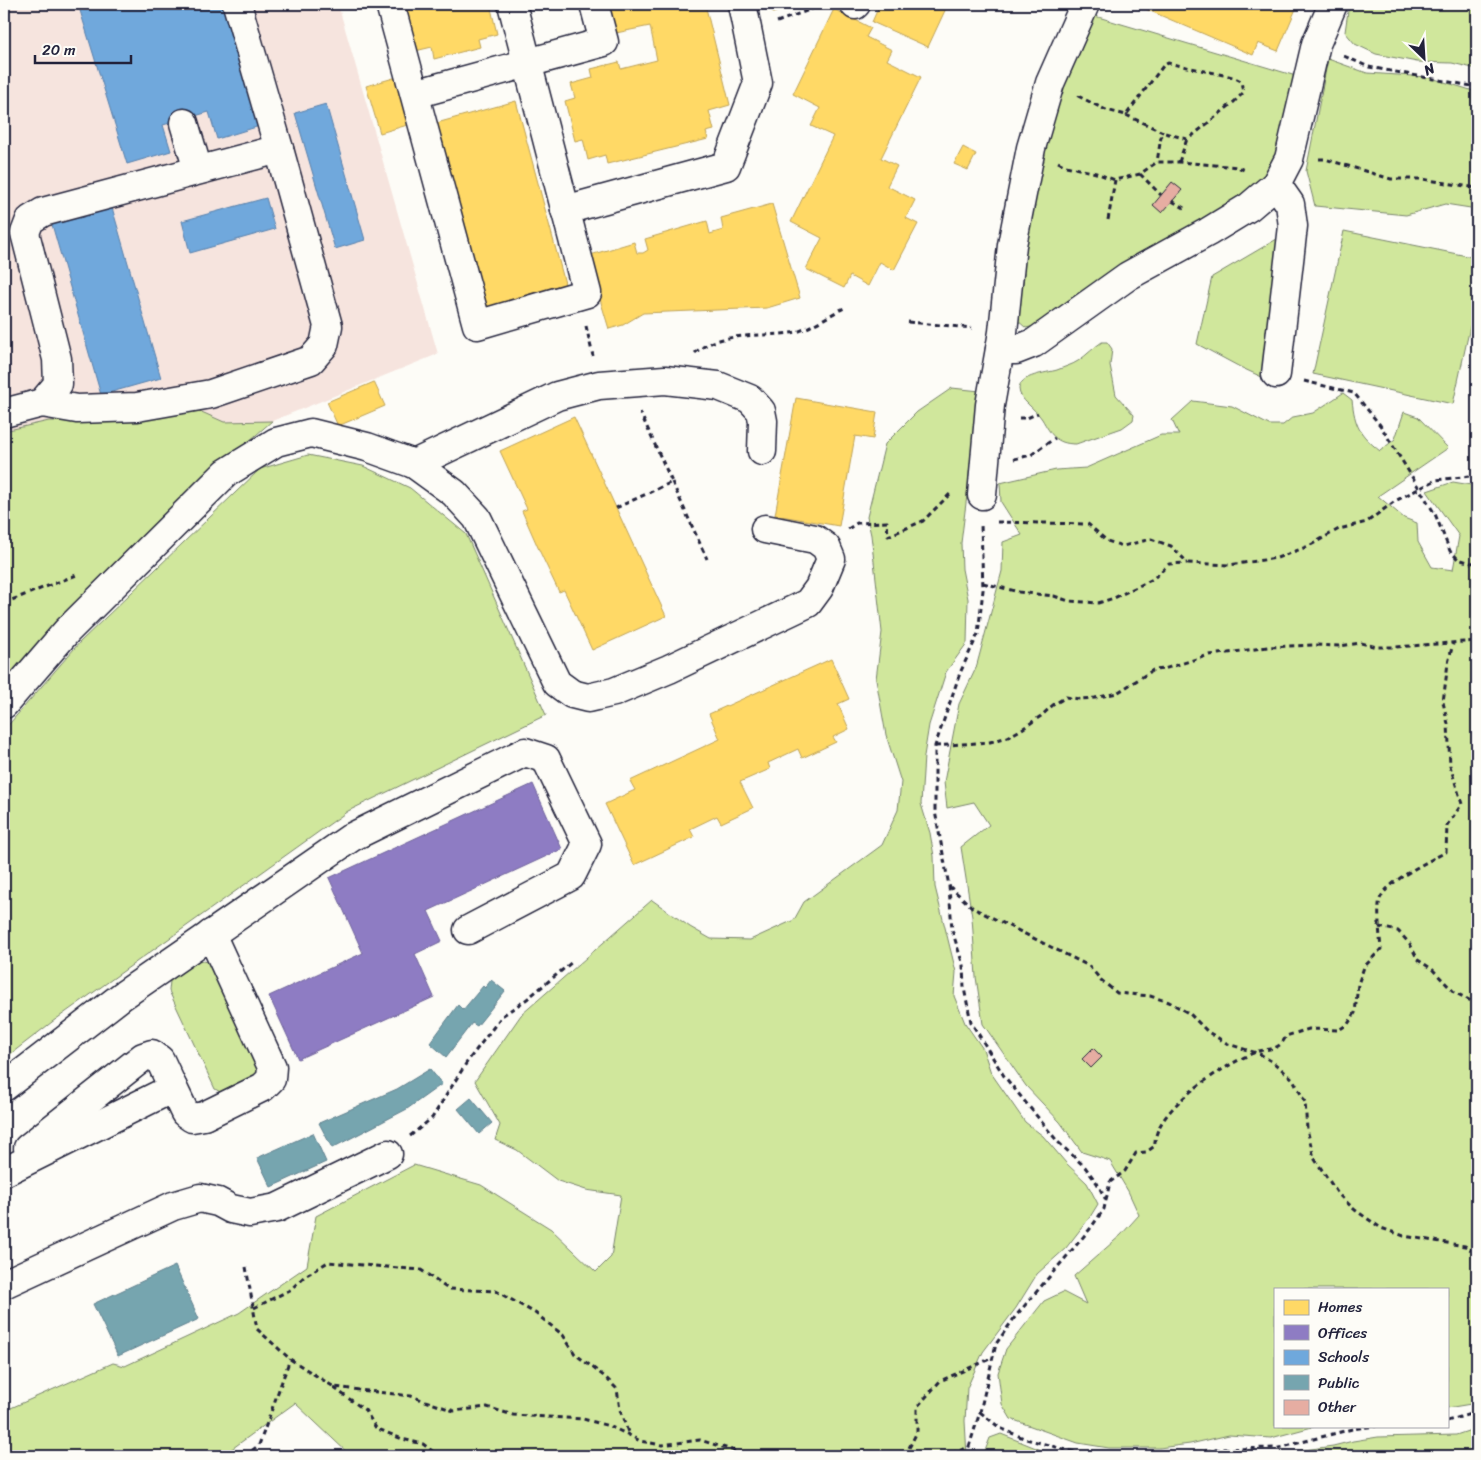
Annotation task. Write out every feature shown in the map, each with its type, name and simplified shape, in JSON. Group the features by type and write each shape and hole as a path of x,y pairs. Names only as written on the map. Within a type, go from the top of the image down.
{"street":[{"path":"4,413 42,404 76,409 137,407 210,394 312,360 324,345 328,326 237,4"},
{"path":"390,4 477,324 587,293 512,4"},
{"path":"414,94 604,42 594,4"},
{"path":"565,210 726,166 758,83 742,4"},
{"path":"982,508 990,405 1002,341 1012,245 1031,148 1050,83 1085,4"},
{"path":"1002,341 1016,350 1034,343 1128,276 1249,207 1276,184 1288,160 1316,44 1333,4"},
{"path":"184,123 198,170"},
{"path":"42,404 58,384 57,359 25,233 30,220 43,212 279,149"},
{"path":"1276,184 1290,204 1293,226 1276,374"},
{"path":"414,464 556,396 600,385 665,380 718,386 750,399 760,411 763,421 762,451"},
{"path":"4,704 67,631 226,472 276,442 311,433 367,447 414,464 454,493 477,518 557,683 572,694 588,698 614,692 669,669 808,603 819,588 831,558 826,547 815,539 765,529"},
{"path":"4,1087 122,996 352,837 525,752 546,759 588,844 571,876 468,930"},
{"path":"4,1167 143,1057 152,1054 160,1060 185,1113 192,1118 204,1116 263,1087 271,1079 272,1067 211,934"},
{"path":"4,1172 173,1088"},
{"path":"4,1284 173,1206 200,1198 218,1202 231,1210 250,1213 276,1208 388,1154"}],"path":[{"path":"775,23 825,4"},
{"path":"1316,44 1369,67 1477,87"},
{"path":"1050,83 1106,110 1126,115 1164,132 1186,139 1243,93 1241,81 1233,77 1168,63 1163,66 1126,115"},
{"path":"1157,162 1161,136 1164,132"},
{"path":"1180,162 1186,139"},
{"path":"1031,148 1066,166 1096,173 1115,180 1140,174 1157,162 1180,162 1238,167 1276,184"},
{"path":"1288,160 1325,160 1391,179 1422,179 1477,188"},
{"path":"1140,174 1161,195"},
{"path":"1108,220 1115,180"},
{"path":"665,380 701,347 732,337 797,332 844,308"},
{"path":"908,322 1002,341"},
{"path":"586,325 595,361"},
{"path":"1276,374 1354,393 1380,425 1435,514 1450,551 1458,559 1471,563 1477,562"},
{"path":"627,382 707,559"},
{"path":"986,454 1007,460 1020,458 1032,455 1055,438"},
{"path":"983,582 1018,592 1054,596 1069,601 1098,603 1114,598 1153,579 1169,564 1229,565 1277,558 1309,546 1338,529 1367,522 1395,501 1436,480 1470,476"},
{"path":"616,508 672,482"},
{"path":"1106,1200 1097,1183 1085,1167 1058,1142 1004,1076 971,1022 964,988 963,965 952,930 949,886 935,811 935,746 960,673 978,634 983,582 982,508 1019,524 1044,522 1088,524 1107,541 1123,546 1151,539 1171,546 1188,563"},
{"path":"847,530 857,523 887,522 888,536 923,521"},
{"path":"4,603 83,573"},
{"path":"935,746 990,742 1008,737 1035,721 1053,704 1066,698 1095,698 1117,693 1153,670 1164,669 1209,655 1228,654 1268,647 1339,646 1361,643 1377,647 1396,647 1477,641"},
{"path":"966,1456 980,1412 996,1344 1015,1318 1090,1229 1104,1209 1110,1182 1125,1170 1136,1153 1146,1152 1155,1146 1154,1136 1158,1127 1177,1104 1195,1086 1252,1053 1276,1048 1283,1044 1286,1036 1309,1029 1338,1030 1348,1024 1355,1013 1358,984 1364,967 1381,949 1378,927 1380,899 1394,882 1446,852 1447,825 1462,804 1450,766 1448,724 1443,702 1448,663 1453,644"},
{"path":"949,886 973,908 1089,966 1116,993 1150,996 1170,1002 1190,1014 1208,1032 1228,1044 1260,1054 1293,1079 1305,1102 1307,1128 1314,1158 1338,1194 1355,1210 1380,1228 1404,1236 1465,1246 1477,1254"},
{"path":"1378,927 1398,931 1410,944 1418,960 1432,969 1454,992 1477,1004"},
{"path":"388,1154 432,1118 467,1062 502,1016 527,999 572,962"},
{"path":"254,1308 290,1290 305,1276 328,1262 421,1270 448,1289 496,1291 534,1313 563,1336 575,1354 605,1377 617,1389 620,1410 630,1435"},
{"path":"246,1267 257,1329 290,1359 334,1387 365,1410 376,1428 402,1439 423,1444 439,1456"},
{"path":"905,1456 917,1432 918,1407 940,1381 992,1358"},
{"path":"245,1456 259,1445 290,1359"},
{"path":"334,1387 410,1396 454,1410 487,1407 513,1415 583,1419 609,1426 630,1435 640,1442 662,1445 700,1440 751,1456"},
{"path":"980,1412 1000,1428 1026,1439 1089,1456"},
{"path":"1448,1421 1477,1412"},
{"path":"1161,1456 1224,1450 1279,1448 1360,1428"},
{"path":"943,1456 968,1448"}],"shaded area":[{"path":"4,4 338,4 438,354 272,421 4,542"}],"green space":[{"path":"1349,4 1477,4 1477,69 1452,63 1417,62 1376,54 1355,44 1345,32"},
{"path":"1088,14 1296,76 1286,139 1267,174 1250,195 1035,326 1026,328 1017,320 1024,237 1062,75"},
{"path":"1328,59 1367,73 1428,77 1477,92 1477,209 1445,204 1406,215 1315,206 1306,171"},
{"path":"1344,231 1477,258 1477,295 1453,404 1313,374"},
{"path":"1282,236 1264,378 1197,344 1212,277"},
{"path":"1102,342 1107,342 1112,349 1110,365 1116,395 1134,415 1133,420 1122,428 1076,444 1069,444 1058,440 1051,434 1039,415 1024,400 1019,389 1020,384 1028,378 1057,370 1076,362"},
{"path":"952,388 980,391 961,543 962,569 968,599 967,643 946,672 929,725 924,756 921,804 930,833 934,856 935,887 956,972 954,996 965,1023 983,1049 991,1073 1025,1122 1043,1136 1066,1163 1087,1183 1098,1204 1066,1248 1037,1274 1016,1308 983,1352 967,1388 965,1421 967,1456 351,1456 295,1403 222,1456 4,1456 4,1411 113,1363 125,1366 239,1313 307,1266 316,1216 414,1165 481,1185 551,1229 596,1272 611,1257 621,1195 586,1190 558,1181 517,1150 495,1140 500,1125 475,1081 521,1015 652,900 690,927 711,939 750,940 794,920 804,902 882,845 898,810 901,782 886,735 876,679 882,632 871,535 867,517 885,444 917,412"},
{"path":"1343,393 1352,400 1359,429 1367,440 1380,451 1395,439 1404,412 1418,417 1448,448 1378,496 1404,518 1417,523 1418,542 1432,567 1453,570 1459,536 1427,491 1453,482 1477,486 1477,1403 1448,1408 1448,1288 1274,1288 1274,1428 1308,1428 1271,1438 1229,1435 1190,1444 1159,1448 1109,1448 1078,1443 1011,1419 1002,1404 998,1373 1006,1349 1044,1301 1063,1292 1086,1304 1074,1276 1121,1235 1139,1215 1128,1191 1110,1161 1082,1152 1060,1122 1026,1086 983,1024 976,977 972,917 961,847 989,825 974,802 947,808 944,782 959,704 976,668 1002,571 1003,542 1022,535 1001,502 1000,483 1056,470 1086,468 1161,435 1179,435 1172,420 1193,401 1232,406 1269,425 1283,425 1293,417 1313,413"},
{"path":"186,405 224,422 272,421 200,482 149,530 75,605 4,683 4,431 49,421 127,421"},
{"path":"308,455 363,466 410,488 466,534 546,715 348,811 52,1022 4,1059 4,730 80,642 260,469"},
{"path":"200,960 211,963 261,1068 256,1077 224,1094 215,1089 169,991 170,981"},
{"path":"1477,1428 1477,1456 1261,1456 1333,1446 1378,1437 1456,1435"},
{"path":"1001,1434 1056,1456 983,1456 990,1438"}],"building: Homes":[{"path":"399,4 490,4 497,34 478,39 480,47 434,59 432,47 411,52"},
{"path":"608,4 705,4 730,105 709,111 714,130 706,132 708,139 607,164 605,155 588,160 583,139 575,141 565,101 575,98 571,84 593,78 591,69 619,62 621,69 657,60 650,26 616,33"},
{"path":"770,4 798,4 773,13"},
{"path":"880,4 948,4 928,47 872,22"},
{"path":"1134,4 1298,4 1278,51 1258,43 1253,55"},
{"path":"834,9 871,28 866,37 892,50 887,60 921,77 881,158 897,166 887,186 915,200 906,218 918,224 894,270 880,262 868,286 850,276 844,288 806,269 822,238 791,222 833,136 811,126 820,108 793,94"},
{"path":"397,77 411,124 380,133 366,86"},
{"path":"516,101 567,291 484,313 433,124"},
{"path":"963,147 976,154 968,170 954,164"},
{"path":"772,204 800,298 767,308 643,313 623,325 609,329 587,256 634,242 637,253 643,253 648,250 645,239 707,221 710,234 723,230 721,218"},
{"path":"374,382 385,406 338,426 327,402"},
{"path":"796,398 877,412 873,439 855,436 839,526 775,515"},
{"path":"574,417 666,616 592,650 564,590 559,592 540,552 522,511 527,509 500,451"},
{"path":"831,659 849,699 838,704 849,729 833,737 836,742 802,758 798,749 768,763 770,769 740,782 753,808 721,823 717,816 690,829 694,837 634,865 605,804 635,790 630,781 720,739 709,714"}],"building: Offices":[{"path":"533,784 562,849 428,911 442,941 415,954 434,997 298,1059 269,996 363,953 329,878"}],"building: Schools":[{"path":"78,4 227,4 263,125 217,139 209,112 163,125 171,151 127,164"},
{"path":"326,104 365,240 335,249 295,113"},
{"path":"266,198 275,229 190,253 182,221"},
{"path":"111,204 161,378 101,395 51,221"}],"building: Public":[{"path":"491,980 505,991 477,1026 472,1023 446,1057 430,1043 458,1005 463,1010 483,986 485,988"},
{"path":"430,1069 442,1084 407,1109 332,1148 319,1123 397,1089"},
{"path":"471,1098 492,1123 479,1134 458,1109"},
{"path":"313,1133 326,1162 271,1187 257,1158"},
{"path":"175,1266 199,1319 118,1356 93,1304"}],"building: Other":[{"path":"1172,182 1182,190 1162,213 1153,205"},
{"path":"1093,1048 1102,1057 1091,1068 1082,1059"}]}
